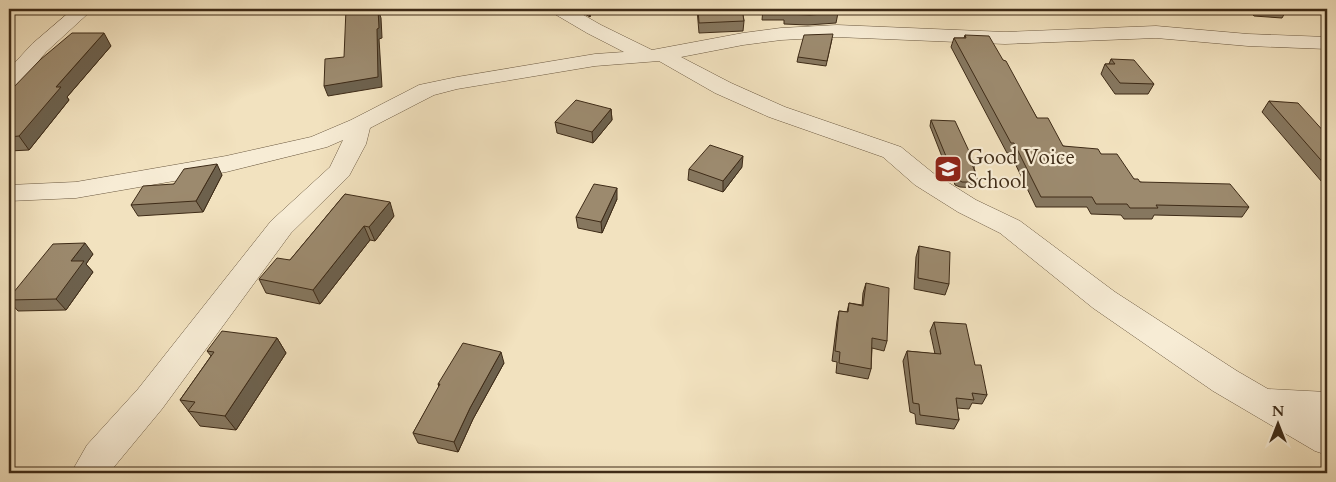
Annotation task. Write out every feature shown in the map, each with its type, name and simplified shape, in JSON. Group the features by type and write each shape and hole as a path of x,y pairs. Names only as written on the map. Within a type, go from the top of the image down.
{"street":[{"path":"9,82 39,48 84,9"},
{"path":"560,9 594,30 655,55 777,112 892,152 924,178 967,206 1010,227 1104,300 1225,381 1327,440"},
{"path":"9,194 76,190 226,164 320,142 359,125 395,104 427,90 457,82 595,60 655,55 781,34 837,31 1005,38 1156,32 1248,40 1327,43"},
{"path":"89,473 100,456 150,399 281,226 340,171 354,144 359,125"},
{"path":"1264,403 1327,406"}],"building":[{"path":"346,9 378,9 378,77 324,86 325,59 344,57"},
{"path":"698,9 742,9 744,21 699,23"},
{"path":"763,9 838,9 838,13 785,14 785,10"},
{"path":"1283,9 1286,11 1258,10"},
{"path":"72,33 104,33 56,87 61,87 19,136 9,137 9,90 41,59"},
{"path":"833,34 827,61 798,57 804,35"},
{"path":"965,35 989,36 1003,60 1006,61 1037,118 1048,118 1063,146 1098,149 1101,154 1117,154 1134,179 1138,179 1140,182 1230,184 1249,207 1156,205 1158,208 1130,208 1127,204 1096,204 1092,197 1041,197 1014,143 1011,143 954,38 966,38"},
{"path":"1111,59 1134,60 1154,84 1120,83 1105,64 1115,64"},
{"path":"576,100 611,109 592,132 555,122"},
{"path":"1269,101 1298,103 1327,135 1327,167"},
{"path":"931,120 955,121 975,164 972,164 979,182 962,182 957,179 951,161 948,161"},
{"path":"710,145 743,156 723,181 689,169"},
{"path":"217,164 196,201 131,205 143,186 174,184 184,169"},
{"path":"594,184 617,188 601,222 576,217"},
{"path":"345,194 390,202 369,227 364,226 313,290 259,279 277,258 290,260"},
{"path":"85,243 71,261 84,261 56,299 9,300 53,244"},
{"path":"919,246 950,252 949,284 918,278"},
{"path":"866,283 889,288 887,341 872,338 871,369 839,363 840,352 835,351 839,311 848,312 849,303 863,306"},
{"path":"934,322 966,324 975,365 981,365 987,395 972,393 974,400 956,398 959,420 920,415 919,404 913,403 907,351 941,354"},
{"path":"222,331 277,338 225,416 188,411 195,402 180,400 214,352 207,351"},
{"path":"463,343 501,352 470,408 454,442 413,433 440,384 438,384"}],"place":[{"name":"Good Voice School","path":"948,169"}]}
